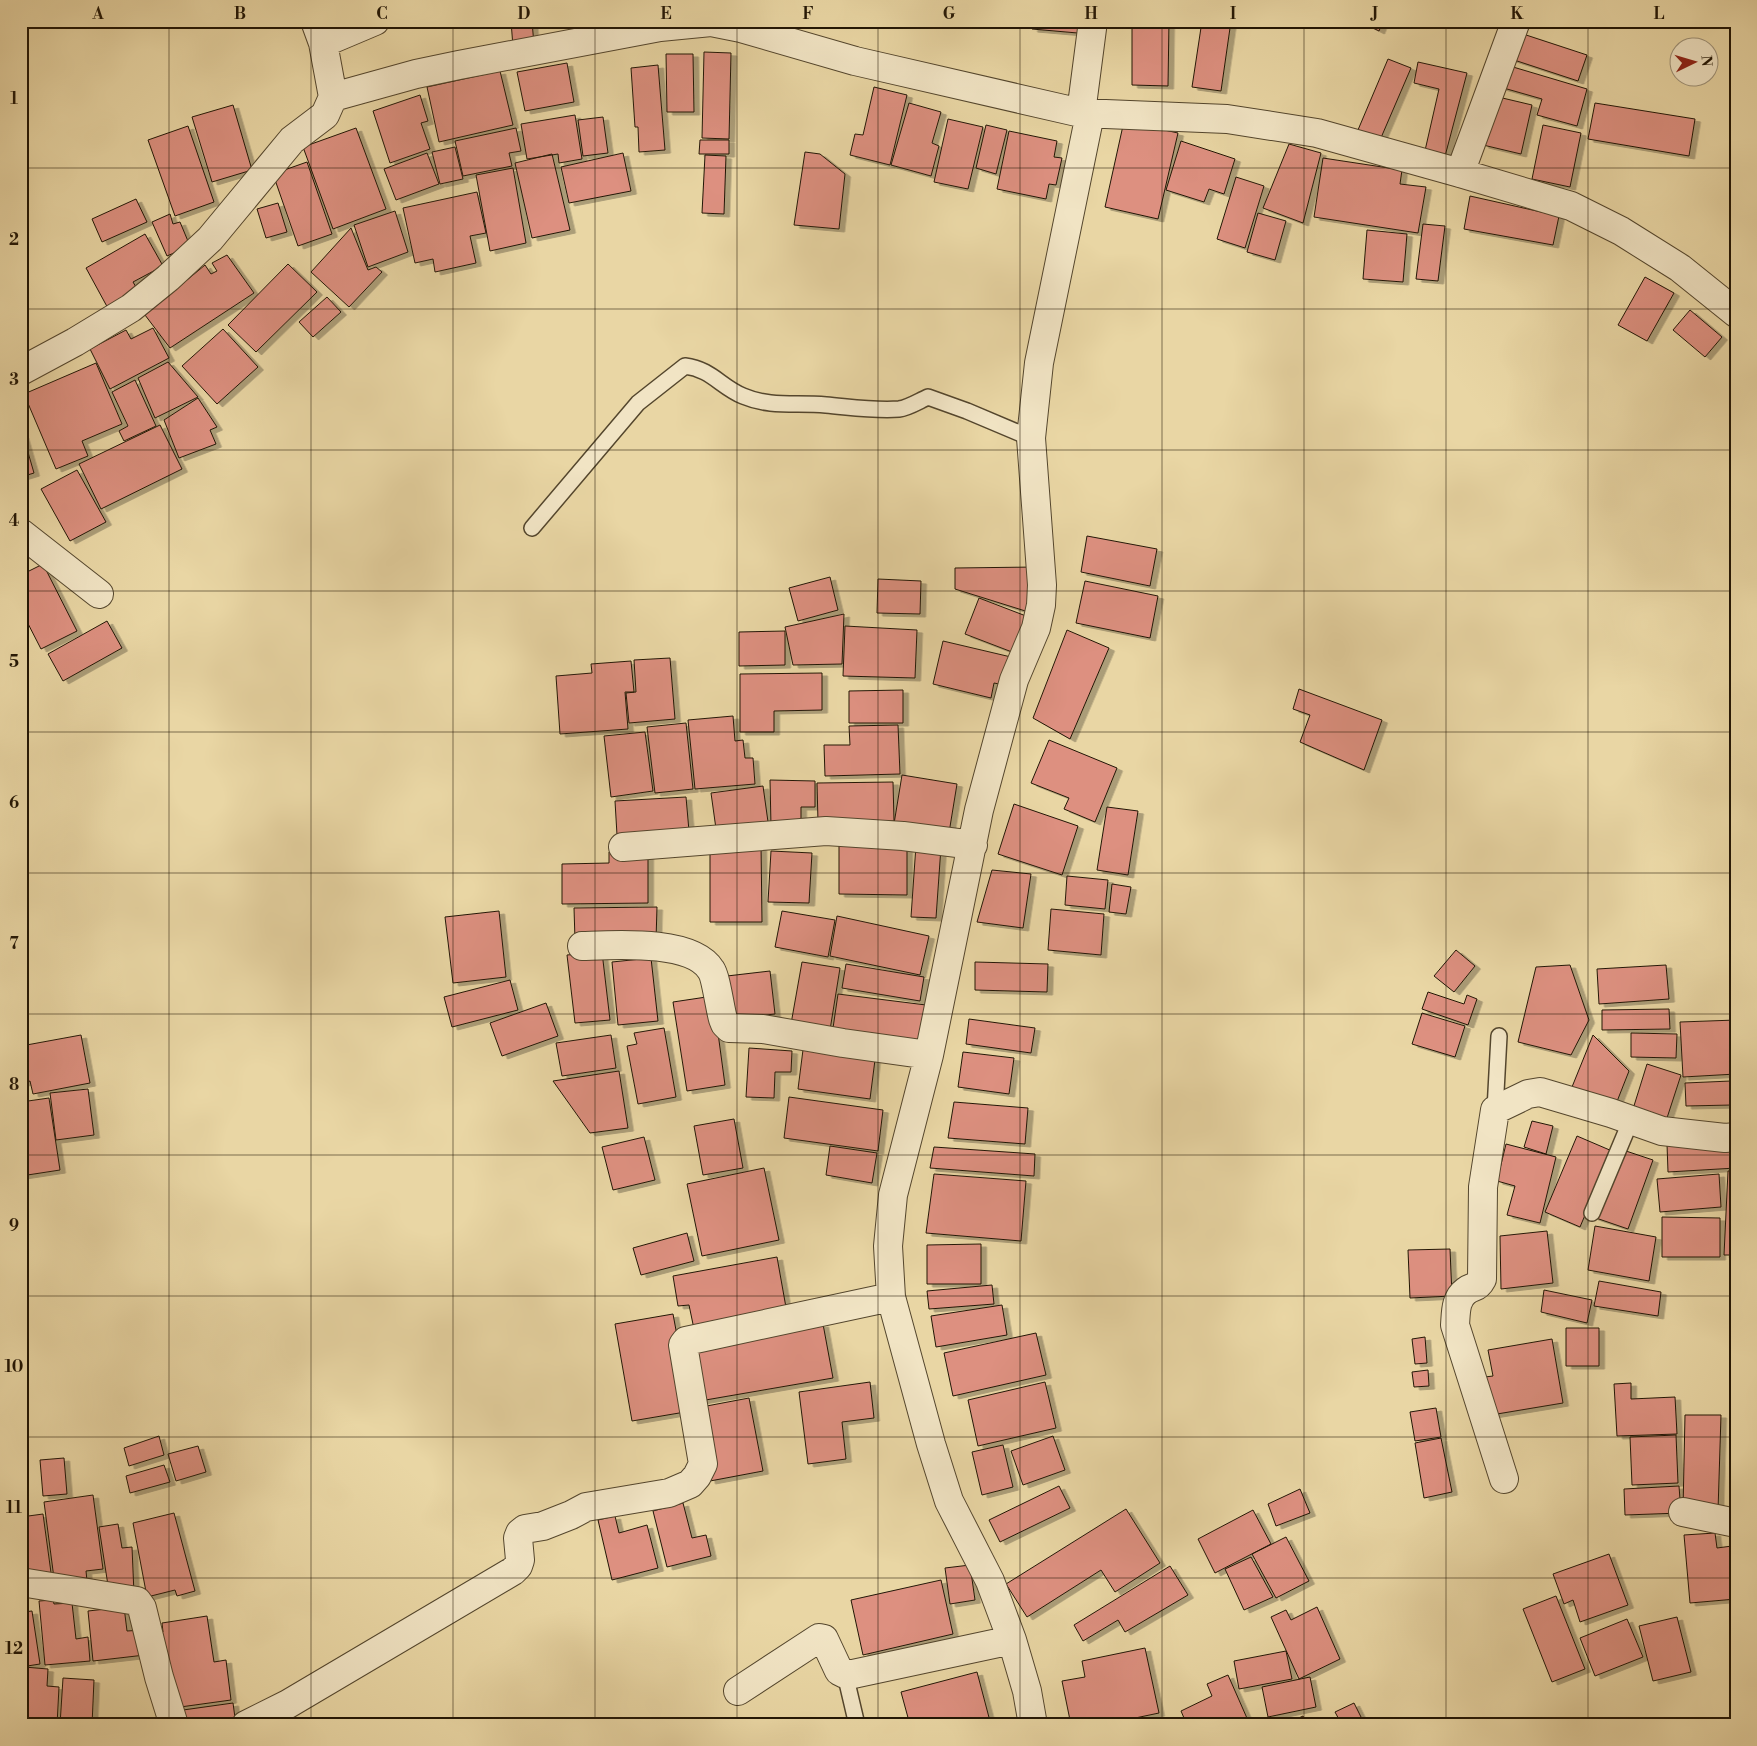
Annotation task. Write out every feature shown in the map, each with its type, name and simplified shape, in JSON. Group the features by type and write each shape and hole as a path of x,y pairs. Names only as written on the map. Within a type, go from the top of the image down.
{"street":[{"path":"22,369 75,342 131,308 168,278 210,239 292,140 325,115 333,97 319,32 375,21"},
{"path":"1034,1725 1027,1691 1012,1640 990,1581 950,1501 931,1444 891,1298 888,1246 893,1195 929,1055 979,810 1014,680 1036,628 1041,605 1042,585 1032,450 1039,363 1064,247 1086,113 1093,21"},
{"path":"1460,173 1516,21"},
{"path":"333,97 416,74 659,24 711,22 740,28 855,61 1086,113 1227,119 1317,133 1460,173 1571,206 1621,230 1680,268 1736,312"},
{"path":"21,533 99,594"},
{"path":"623,847 826,831 903,836 973,845"},
{"path":"582,946 653,945 688,953 703,961 712,971 721,1012 725,1024 729,1028 763,1028 842,1043 929,1055"},
{"path":"1504,1479 1455,1325 1457,1302 1465,1291 1478,1286 1482,1279 1483,1187 1495,1110 1528,1094 1540,1092 1662,1131 1726,1138 1736,1137"},
{"path":"246,1725 288,1704 513,1571 518,1566 520,1560 518,1538 520,1533 525,1530 543,1526 578,1511 669,1493 690,1484 697,1476 703,1464 683,1345 686,1341 891,1298"},
{"path":"1683,1512 1736,1524"},
{"path":"21,1582 137,1601 142,1608 159,1677 174,1725"},
{"path":"738,1691 819,1638 824,1639 839,1671 845,1674 853,1674 1012,1640"}],"lane":[{"path":"532,528 638,403 685,366 697,367 741,395 770,404 824,404 858,408 902,409 928,397 967,411 1032,450"},
{"path":"1495,1110 1499,1036"},
{"path":"1592,1213 1631,1120"},
{"path":"845,1674 857,1725"}],"building":[{"path":"511,21 532,21 534,45 513,47"},
{"path":"1033,21 1090,21 1089,34 1032,29"},
{"path":"1132,21 1169,21 1168,86 1132,85"},
{"path":"1202,21 1231,21 1221,91 1192,87"},
{"path":"1359,21 1383,21 1379,31"},
{"path":"1517,32 1587,55 1578,81 1508,58"},
{"path":"704,52 731,53 729,139 702,138"},
{"path":"666,54 693,54 694,112 667,112"},
{"path":"1388,59 1411,68 1377,147 1355,137"},
{"path":"1418,62 1467,73 1444,160 1424,155 1439,89 1414,83"},
{"path":"567,63 574,102 525,111 517,72"},
{"path":"1503,64 1587,89 1577,126 1537,115 1542,99 1500,87"},
{"path":"658,65 665,150 639,152 638,127 635,127 631,68"},
{"path":"500,71 513,125 439,142 427,87"},
{"path":"874,87 907,95 890,165 850,155 855,134 863,135"},
{"path":"420,95 428,121 421,123 430,149 390,163 373,111"},
{"path":"1494,96 1532,105 1521,154 1483,145"},
{"path":"909,103 941,112 932,143 939,146 931,176 891,165"},
{"path":"1595,103 1695,119 1689,156 1588,139"},
{"path":"233,105 252,170 212,182 192,117"},
{"path":"575,115 582,159 559,163 558,154 527,159 521,124"},
{"path":"603,117 608,153 583,156 578,120"},
{"path":"948,119 983,127 968,189 934,182"},
{"path":"1124,121 1178,133 1158,219 1105,207"},
{"path":"986,125 1007,130 996,174 976,168"},
{"path":"1543,125 1581,133 1570,187 1532,179"},
{"path":"188,126 214,202 175,216 148,140"},
{"path":"356,128 386,209 333,229 303,147"},
{"path":"516,128 521,151 509,153 512,166 463,176 455,141"},
{"path":"1009,131 1057,141 1054,157 1062,158 1056,185 1049,184 1046,199 997,189"},
{"path":"700,140 729,140 729,154 699,154"},
{"path":"1181,141 1235,159 1224,194 1209,189 1204,202 1166,190"},
{"path":"1289,144 1321,153 1303,223 1263,208"},
{"path":"455,147 463,179 440,184 432,152"},
{"path":"805,152 820,154 845,174 839,229 794,225"},
{"path":"427,153 439,184 396,200 384,169"},
{"path":"623,153 631,191 569,203 561,167"},
{"path":"552,154 570,230 532,238 515,163"},
{"path":"705,155 726,156 724,214 702,213"},
{"path":"1323,158 1402,170 1400,184 1426,187 1418,233 1314,217"},
{"path":"307,162 332,234 298,246 273,174"},
{"path":"513,168 526,243 490,251 476,175"},
{"path":"1236,177 1264,186 1245,248 1217,239"},
{"path":"477,192 486,233 470,236 476,263 435,272 433,259 415,263 403,208"},
{"path":"1470,196 1559,216 1553,245 1464,229"},
{"path":"136,199 147,222 102,242 92,219"},
{"path":"278,203 287,232 266,238 257,209"},
{"path":"395,211 408,252 368,267 354,225"},
{"path":"1258,213 1286,221 1275,260 1247,252"},
{"path":"170,214 173,224 180,222 190,246 167,256 152,222"},
{"path":"1423,224 1445,226 1438,281 1416,279"},
{"path":"351,228 368,270 376,267 382,272 349,307 311,272"},
{"path":"1367,230 1407,234 1403,282 1363,279"},
{"path":"145,234 163,266 133,282 140,294 110,312 86,268"},
{"path":"227,255 254,293 170,348 145,315 205,265 211,274 217,271 212,263"},
{"path":"288,264 317,292 256,352 228,325"},
{"path":"1645,277 1674,293 1647,341 1618,325"},
{"path":"327,297 341,312 313,337 299,322"},
{"path":"1690,310 1722,337 1705,357 1673,330"},
{"path":"153,328 169,358 110,389 90,349 126,330 131,339"},
{"path":"223,329 258,367 217,404 182,366"},
{"path":"168,362 198,397 155,418 138,378"},
{"path":"96,363 122,424 82,441 88,456 56,469 24,394"},
{"path":"135,380 156,426 124,441 119,431 128,426 112,392"},
{"path":"198,398 217,427 210,430 216,444 179,458 164,420"},
{"path":"160,425 182,469 101,509 79,464"},
{"path":"21,435 23,435 34,473 21,477"},
{"path":"77,470 106,522 70,541 41,489"},
{"path":"1087,536 1157,549 1150,586 1081,572"},
{"path":"43,564 77,631 41,649 21,610 21,575"},
{"path":"1036,567 1035,614 955,589 955,568"},
{"path":"830,577 838,610 798,621 789,588"},
{"path":"878,579 921,581 920,614 877,613"},
{"path":"1085,581 1158,596 1150,638 1076,623"},
{"path":"979,598 1026,616 1012,652 965,634"},
{"path":"844,614 842,664 793,665 785,627"},
{"path":"107,621 122,648 63,681 48,654"},
{"path":"845,626 917,630 915,678 843,676"},
{"path":"1067,630 1109,648 1070,739 1033,718"},
{"path":"785,631 785,665 739,666 739,632"},
{"path":"943,641 1011,657 1004,685 994,683 991,698 933,684"},
{"path":"670,658 675,719 629,723 626,693 636,692 634,660"},
{"path":"631,661 634,692 625,692 628,729 560,734 556,676 592,673 591,664"},
{"path":"822,673 822,710 774,711 774,732 740,732 740,674"},
{"path":"1299,689 1382,720 1364,770 1300,742 1310,715 1293,709"},
{"path":"903,690 903,723 849,723 849,691"},
{"path":"733,716 735,741 743,740 745,758 753,758 755,784 695,789 688,720"},
{"path":"686,723 693,789 655,793 647,727"},
{"path":"898,725 900,774 825,776 824,745 850,745 849,726"},
{"path":"645,732 653,791 611,797 604,736"},
{"path":"1049,740 1117,768 1095,822 1064,809 1069,798 1031,783"},
{"path":"902,775 957,784 948,839 893,830"},
{"path":"770,780 815,781 815,807 801,807 801,826 771,826"},
{"path":"893,782 894,821 818,822 817,783"},
{"path":"763,786 769,829 717,836 711,793"},
{"path":"686,797 689,831 617,835 615,801"},
{"path":"1014,804 1078,826 1062,875 998,854"},
{"path":"1107,807 1138,811 1128,875 1097,870"},
{"path":"839,841 907,842 907,895 839,894"},
{"path":"761,844 762,922 710,922 710,845"},
{"path":"916,845 941,847 936,918 911,917"},
{"path":"648,851 648,903 562,904 562,864 609,863 609,852"},
{"path":"771,851 812,853 809,903 768,902"},
{"path":"992,870 1031,874 1023,928 977,922"},
{"path":"1067,876 1108,880 1105,909 1065,905"},
{"path":"1112,884 1131,887 1126,914 1109,912"},
{"path":"657,907 656,940 575,940 574,908"},
{"path":"1051,909 1104,914 1101,955 1048,950"},
{"path":"499,911 506,977 453,983 445,917"},
{"path":"782,911 835,920 828,957 775,947"},
{"path":"837,916 929,936 920,975 830,956"},
{"path":"1456,950 1475,966 1454,992 1434,976"},
{"path":"602,952 610,1020 575,1023 567,955"},
{"path":"651,958 658,1021 618,1025 612,962"},
{"path":"802,962 840,968 830,1030 791,1024"},
{"path":"975,962 1048,964 1047,992 975,990"},
{"path":"846,964 924,977 920,1001 842,988"},
{"path":"1570,965 1589,1020 1571,1055 1518,1042 1536,967"},
{"path":"1666,965 1669,999 1599,1004 1597,969"},
{"path":"770,971 775,1014 731,1019 727,976"},
{"path":"510,980 518,1010 452,1027 444,997"},
{"path":"1428,992 1464,1004 1467,995 1477,999 1468,1025 1422,1009"},
{"path":"838,994 926,1005 921,1046 832,1035"},
{"path":"713,996 725,1085 687,1091 673,1002"},
{"path":"546,1003 558,1036 502,1056 490,1023"},
{"path":"1669,1009 1670,1029 1602,1030 1602,1010"},
{"path":"1422,1013 1465,1026 1455,1057 1412,1044"},
{"path":"969,1019 1035,1028 1031,1053 966,1044"},
{"path":"1736,1020 1736,1074 1683,1077 1680,1022"},
{"path":"664,1028 676,1097 638,1104 627,1046 637,1044 634,1033"},
{"path":"1631,1033 1677,1034 1676,1058 1631,1057"},
{"path":"81,1035 90,1083 33,1094 30,1081 23,1083 21,1046"},
{"path":"611,1035 616,1068 562,1076 556,1043"},
{"path":"1593,1035 1629,1071 1616,1104 1572,1087"},
{"path":"804,1042 876,1052 870,1099 798,1089"},
{"path":"749,1048 792,1051 791,1072 775,1072 774,1098 746,1097"},
{"path":"963,1052 1014,1058 1009,1094 958,1087"},
{"path":"1647,1064 1681,1075 1666,1121 1633,1109"},
{"path":"619,1071 628,1128 590,1133 553,1081"},
{"path":"1731,1081 1732,1105 1686,1106 1685,1083"},
{"path":"88,1089 94,1135 56,1140 50,1093"},
{"path":"789,1097 883,1110 878,1151 784,1138"},
{"path":"49,1098 60,1170 21,1176 21,1102"},
{"path":"954,1102 1028,1108 1025,1144 948,1138"},
{"path":"734,1119 743,1168 703,1175 694,1126"},
{"path":"1532,1121 1553,1126 1546,1154 1524,1147"},
{"path":"1577,1136 1612,1151 1580,1227 1545,1212"},
{"path":"644,1137 655,1180 613,1190 602,1147"},
{"path":"1736,1140 1736,1168 1668,1172 1667,1144"},
{"path":"1506,1144 1556,1157 1540,1223 1507,1215 1515,1186 1497,1181"},
{"path":"830,1146 877,1153 872,1183 826,1175"},
{"path":"934,1147 1035,1154 1034,1176 930,1168"},
{"path":"1620,1149 1653,1160 1628,1229 1593,1217"},
{"path":"764,1168 779,1240 702,1256 687,1184"},
{"path":"1728,1171 1736,1171 1736,1255 1724,1255"},
{"path":"934,1174 1026,1181 1021,1241 926,1233"},
{"path":"1719,1174 1721,1207 1660,1212 1657,1179"},
{"path":"1662,1217 1720,1218 1720,1257 1662,1257"},
{"path":"1595,1226 1656,1237 1649,1281 1588,1270"},
{"path":"1547,1231 1553,1283 1501,1289 1500,1236"},
{"path":"687,1233 694,1261 641,1275 633,1248"},
{"path":"981,1244 981,1284 927,1284 927,1245"},
{"path":"1450,1249 1452,1296 1410,1298 1408,1250"},
{"path":"777,1257 787,1313 694,1329 689,1305 678,1306 673,1276"},
{"path":"1599,1281 1661,1292 1658,1316 1594,1306"},
{"path":"992,1285 994,1304 929,1309 927,1291"},
{"path":"1544,1290 1592,1300 1587,1323 1541,1312"},
{"path":"1002,1305 1007,1335 936,1347 931,1316"},
{"path":"673,1314 691,1411 632,1421 615,1324"},
{"path":"823,1324 833,1378 694,1402 684,1349"},
{"path":"1566,1328 1599,1328 1599,1366 1566,1366"},
{"path":"1036,1333 1046,1375 953,1396 944,1353"},
{"path":"1425,1337 1427,1363 1415,1364 1412,1339"},
{"path":"1552,1339 1563,1403 1491,1415 1485,1377 1493,1376 1488,1350"},
{"path":"1428,1370 1429,1386 1414,1387 1412,1372"},
{"path":"870,1382 874,1418 842,1422 846,1459 808,1464 799,1392"},
{"path":"1045,1382 1056,1428 978,1446 968,1400"},
{"path":"1631,1383 1631,1399 1675,1397 1677,1434 1617,1436 1614,1384"},
{"path":"749,1398 763,1471 710,1481 696,1408"},
{"path":"1436,1408 1441,1437 1415,1441 1410,1412"},
{"path":"1685,1415 1721,1415 1718,1511 1683,1510"},
{"path":"1676,1435 1678,1483 1632,1485 1630,1437"},
{"path":"159,1436 164,1455 129,1466 124,1448"},
{"path":"1053,1436 1065,1470 1023,1485 1011,1451"},
{"path":"1441,1438 1452,1492 1424,1498 1415,1443"},
{"path":"1003,1445 1013,1487 982,1495 972,1452"},
{"path":"198,1446 206,1472 176,1481 168,1454"},
{"path":"64,1458 67,1494 43,1496 40,1460"},
{"path":"164,1465 170,1482 130,1493 126,1476"},
{"path":"1059,1486 1070,1508 1000,1542 989,1520"},
{"path":"1679,1486 1681,1513 1625,1515 1624,1489"},
{"path":"1300,1489 1310,1513 1276,1526 1268,1504"},
{"path":"93,1495 103,1569 86,1571 87,1581 55,1586 44,1502"},
{"path":"683,1503 692,1538 706,1535 711,1556 667,1567 653,1511"},
{"path":"1126,1509 1160,1563 1115,1592 1101,1570 1027,1617 1006,1584"},
{"path":"1253,1510 1271,1544 1215,1573 1198,1539"},
{"path":"174,1513 195,1591 177,1596 175,1590 147,1597 133,1523"},
{"path":"43,1514 52,1580 29,1583 27,1567 21,1568 21,1517"},
{"path":"615,1516 619,1533 647,1525 658,1568 612,1580 598,1520"},
{"path":"118,1524 122,1548 132,1547 134,1594 109,1592 99,1527"},
{"path":"1715,1533 1717,1548 1732,1546 1736,1599 1690,1603 1684,1535"},
{"path":"1286,1537 1309,1581 1276,1598 1252,1554"},
{"path":"1609,1554 1628,1605 1580,1622 1573,1600 1564,1604 1553,1574"},
{"path":"1251,1557 1273,1597 1244,1610 1225,1569"},
{"path":"970,1565 975,1600 950,1604 945,1568"},
{"path":"1170,1566 1188,1595 1125,1632 1118,1620 1083,1641 1074,1625"},
{"path":"941,1580 953,1634 863,1655 851,1600"},
{"path":"1556,1596 1585,1669 1552,1682 1523,1609"},
{"path":"53,1600 54,1604 72,1603 76,1639 88,1637 90,1661 45,1665 39,1601"},
{"path":"21,1601 23,1612 32,1611 40,1664 21,1667"},
{"path":"124,1607 127,1631 143,1630 145,1655 93,1661 88,1611"},
{"path":"1317,1607 1340,1659 1299,1679 1271,1617 1286,1610 1291,1620"},
{"path":"207,1616 214,1662 226,1660 231,1700 173,1708 155,1634 163,1632 162,1623"},
{"path":"1677,1617 1691,1672 1653,1681 1639,1626"},
{"path":"1627,1619 1643,1657 1595,1676 1580,1638"},
{"path":"1145,1648 1159,1713 1102,1725 1071,1725 1062,1681 1085,1677 1082,1661"},
{"path":"1286,1651 1292,1679 1239,1689 1234,1661"},
{"path":"24,1667 48,1669 47,1686 59,1687 57,1725 21,1725"},
{"path":"977,1672 991,1725 910,1725 901,1692"},
{"path":"1228,1675 1250,1725 1187,1725 1181,1711 1212,1696 1207,1684"},
{"path":"1310,1677 1316,1707 1268,1717 1262,1687"},
{"path":"63,1678 94,1680 92,1725 60,1725"},
{"path":"233,1703 236,1725 178,1725 176,1711"},
{"path":"1354,1703 1365,1725 1342,1725 1335,1712"},
{"path":"1303,1716 1307,1725 1284,1725"},
{"path":"1181,1719 1181,1725 1135,1725"}]}
